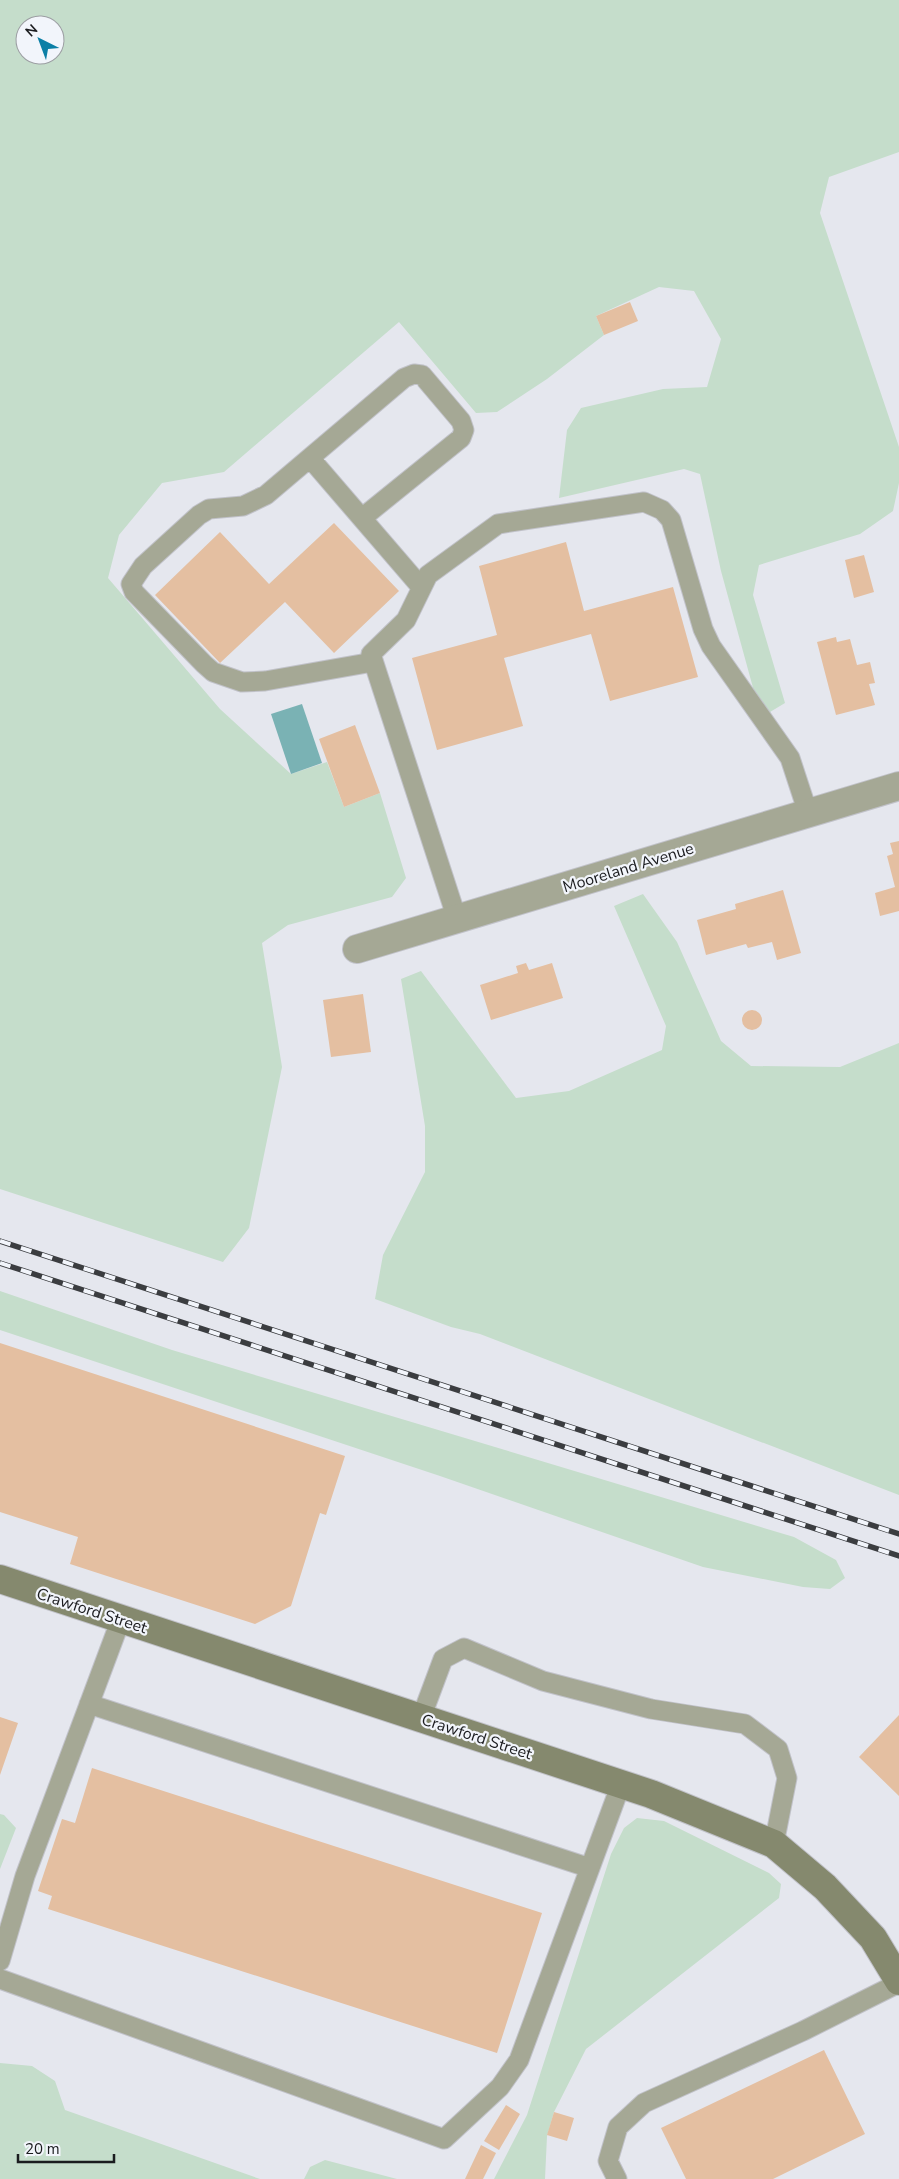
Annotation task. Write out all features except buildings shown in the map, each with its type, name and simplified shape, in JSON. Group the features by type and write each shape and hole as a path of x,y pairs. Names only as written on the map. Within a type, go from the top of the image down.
{"main road":[{"name":"Crawford Street","path":"0,1579 651,1794 774,1844 825,1887 873,1938 899,1982"}],"street":[{"name":"Mooreland Avenue","path":"357,949 899,786"}],"lane":[{"path":"362,518 461,438 464,430 461,421 422,375 414,374 404,378 266,495 243,506 209,509 198,515 143,566 135,576 132,584 134,592 204,664 213,672 227,678 242,682 265,681 373,662"},
{"path":"310,458 421,587"},
{"path":"457,919 370,654 406,620 428,575 498,524 644,502 656,506 671,520 703,629 711,646 790,758 808,813"},
{"path":"0,1961 25,1876 121,1619"},
{"path":"421,1718 443,1659 464,1648 543,1681 651,1709 745,1724 778,1749 788,1778 774,1844"},
{"path":"89,1704 590,1868"},
{"path":"0,1979 444,2139 500,2087 519,2060 621,1784"},
{"path":"617,2179 608,2160 618,2127 644,2103 803,2031 899,1982"}],"green space":[{"path":"0,0 899,0 899,152 829,177 820,213 899,447 899,483 893,511 860,534 759,565 753,595 785,703 770,712 755,695 721,571 700,474 684,469 559,498 567,430 581,408 663,389 707,387 721,339 694,291 659,287 596,316 604,335 547,379 497,412 476,413 399,322 224,472 162,483 119,535 108,578 220,709 291,774 327,762 344,807 380,793 406,878 392,897 288,925 262,943 282,1067 249,1228 223,1262 0,1189"},
{"path":"643,894 677,942 721,1041 751,1066 840,1067 899,1043 899,1495 480,1334 451,1327 375,1299 383,1255 425,1172 425,1126 401,979 421,971 516,1098 569,1091 662,1050 666,1026 614,906"},
{"path":"0,1291 172,1350 794,1537 836,1560 845,1578 830,1589 803,1587 703,1567 440,1476 0,1330"},
{"path":"0,1814 4,1815 16,1828 0,1869"},
{"path":"637,1818 664,1821 769,1873 781,1884 779,1898 586,2049 554,2112 547,2136 545,2179 494,2179 527,2115 611,1854 624,1828"},
{"path":"0,2063 32,2066 55,2081 65,2110 260,2179 0,2179"},
{"path":"325,2160 397,2179 304,2179 310,2167"}],"water":[{"path":"302,704 322,763 291,774 271,714"}],"railway":[{"path":"0,1241 899,1534"},
{"path":"0,1263 899,1556"}]}
